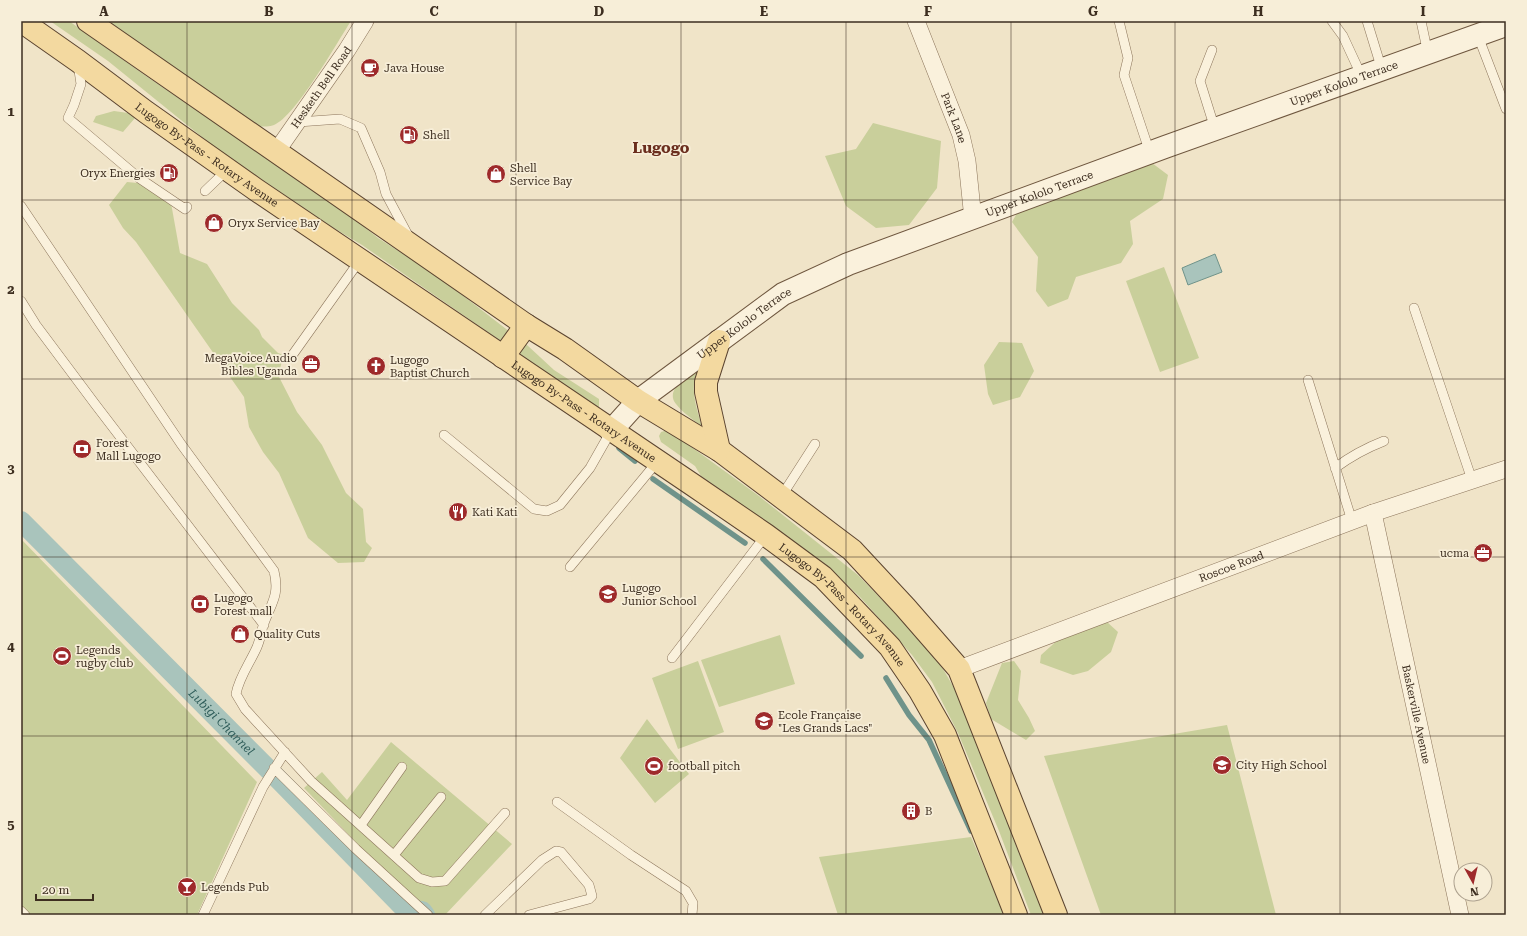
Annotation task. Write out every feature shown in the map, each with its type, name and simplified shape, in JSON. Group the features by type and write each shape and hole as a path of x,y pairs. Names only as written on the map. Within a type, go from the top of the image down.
{"main road":[{"name":"Lugogo By-Pass - Rotary Avenue","path":"21,21 78,60 228,169 766,535 822,577 890,647 920,691 945,735 1016,915"},
{"path":"88,21 414,248 565,349 638,401 719,450 852,550 905,607 959,669 1056,915"},
{"name":"Upper Kololo Terrace","path":"611,431 638,401 754,314 788,291 848,264 1215,129 1506,25"},
{"path":"503,357 526,324"},
{"path":"719,341 706,382 707,398 719,450"}],"street":[{"name":"Hesketh Bell Road","path":"276,152 347,50 365,21"},
{"name":"Park Lane","path":"916,21 961,135 967,161 972,219"},
{"name":"Roscoe Road","path":"959,669 1373,513 1506,469"},
{"name":"Baskerville Avenue","path":"1373,513 1460,915"}],"lane":[{"path":"1119,21 1128,58 1124,75 1150,153"},
{"path":"1332,21 1372,73"},
{"path":"1367,21 1372,73"},
{"path":"1421,21 1428,54"},
{"path":"1478,36 1506,109"},
{"path":"1212,50 1200,81 1215,129"},
{"path":"78,60 81,84 68,118 139,178 185,209 188,207"},
{"path":"298,122 340,119 361,128 380,172 386,194 414,248"},
{"path":"205,191 228,169"},
{"path":"21,206 181,444 274,571 277,584 275,598 264,625 258,646 238,684 236,694 245,709 311,781 419,878 432,882 445,881 505,813"},
{"path":"291,357 360,260"},
{"path":"21,301 36,325 104,416 264,625"},
{"path":"1414,308 1472,480"},
{"path":"1308,380 1352,521"},
{"path":"444,435 534,508 547,511 560,505 590,468 611,431"},
{"path":"1335,468 1349,457 1384,441"},
{"path":"781,497 815,444"},
{"path":"570,567 657,462"},
{"path":"672,658 766,535"},
{"path":"203,915 263,787 285,752"},
{"path":"361,825 402,767"},
{"path":"274,768 356,849 428,915"},
{"path":"394,855 441,797"},
{"path":"557,802 686,892 693,903 692,915"},
{"path":"485,915 542,860 556,851 561,852 589,885 592,896 589,899 529,915"},
{"path":"21,911 25,915"}],"green space":[{"path":"50,21 69,21 146,76 346,212 378,238 435,274 527,345 554,370 599,399 599,407 596,407 362,245 332,227 218,150 108,61"},
{"path":"104,21 351,21 315,78 293,108 283,119 274,125 258,127"},
{"path":"114,111 128,113 135,118 123,132 93,122 96,116"},
{"path":"873,123 941,141 937,188 909,225 876,228 846,206 825,156 856,149"},
{"path":"1152,163 1168,175 1163,199 1130,221 1133,244 1121,263 1076,277 1068,299 1048,307 1036,291 1038,257 1012,222 1032,186"},
{"path":"127,182 148,184 171,203 180,253 207,264 232,303 259,330 262,337 278,353 284,355 278,375 297,412 322,445 346,493 363,509 366,542 372,548 364,562 338,563 308,538 279,473 263,452 249,427 244,397 136,242 123,228 109,205"},
{"path":"1164,267 1199,358 1160,372 1126,281"},
{"path":"999,342 1022,343 1034,371 1020,397 993,405 988,394 984,365"},
{"path":"704,362 694,382 695,402 702,427 676,404 673,398 673,392 676,386 687,375"},
{"path":"668,430 759,496 858,575 935,655 961,700 1049,915 1031,915 999,831 958,733 932,682 912,655 860,597 824,563 701,476 695,466 661,442 659,436 661,432"},
{"path":"21,539 257,782 197,915 21,915"},
{"path":"1107,622 1118,632 1111,652 1088,671 1073,675 1040,663 1041,655 1060,638"},
{"path":"780,635 795,684 719,707 701,660"},
{"path":"698,661 724,732 678,749 652,678"},
{"path":"1014,661 1021,671 1018,700 1035,731 1026,740 991,719 986,703 1002,663"},
{"name":"football pitch","path":"647,719 689,774 655,803 620,758"},
{"path":"1227,725 1276,915 1101,915 1044,756"},
{"path":"391,742 512,844 445,915 434,915 396,884 304,788 322,772 347,800"},
{"path":"971,837 1005,915 838,915 819,857"}],"water":[{"path":"1215,254 1222,272 1188,285 1182,268"}],"waterway":[{"path":"619,448 635,461"},
{"path":"653,479 745,543"},
{"name":"Lubigi Channel","path":"21,521 283,784 404,908 422,911 425,915"},
{"path":"763,559 861,656"},
{"path":"886,678 909,715 929,740 971,831"}],"place":[{"name":"Java House","path":"370,68"},
{"name":"Shell","path":"409,135"},
{"name":"Oryx Energies","path":"169,173"},
{"name":"Shell Service Bay","path":"496,174"},
{"name":"Oryx Service Bay","path":"214,223"},
{"name":"MegaVoice Audio Bibles Uganda","path":"311,364"},
{"name":"Lugogo Baptist Church","path":"376,366"},
{"name":"Forest Mall Lugogo","path":"82,449"},
{"name":"Kati Kati","path":"458,512"},
{"name":"ucma","path":"1483,553"},
{"name":"Lugogo Junior School","path":"608,594"},
{"name":"Lugogo Forest mall","path":"200,604"},
{"name":"Quality Cuts","path":"240,634"},
{"name":"Legends rugby club","path":"62,656"},
{"name":"Ecole Française \"Les Grands Lacs\"","path":"764,721"},
{"name":"City High School","path":"1222,765"},
{"name":"football pitch","path":"654,766"},
{"name":"B","path":"911,811"},
{"name":"Legends Pub","path":"187,887"}],"district":[{"name":"Lugogo","path":"661,148"}]}
